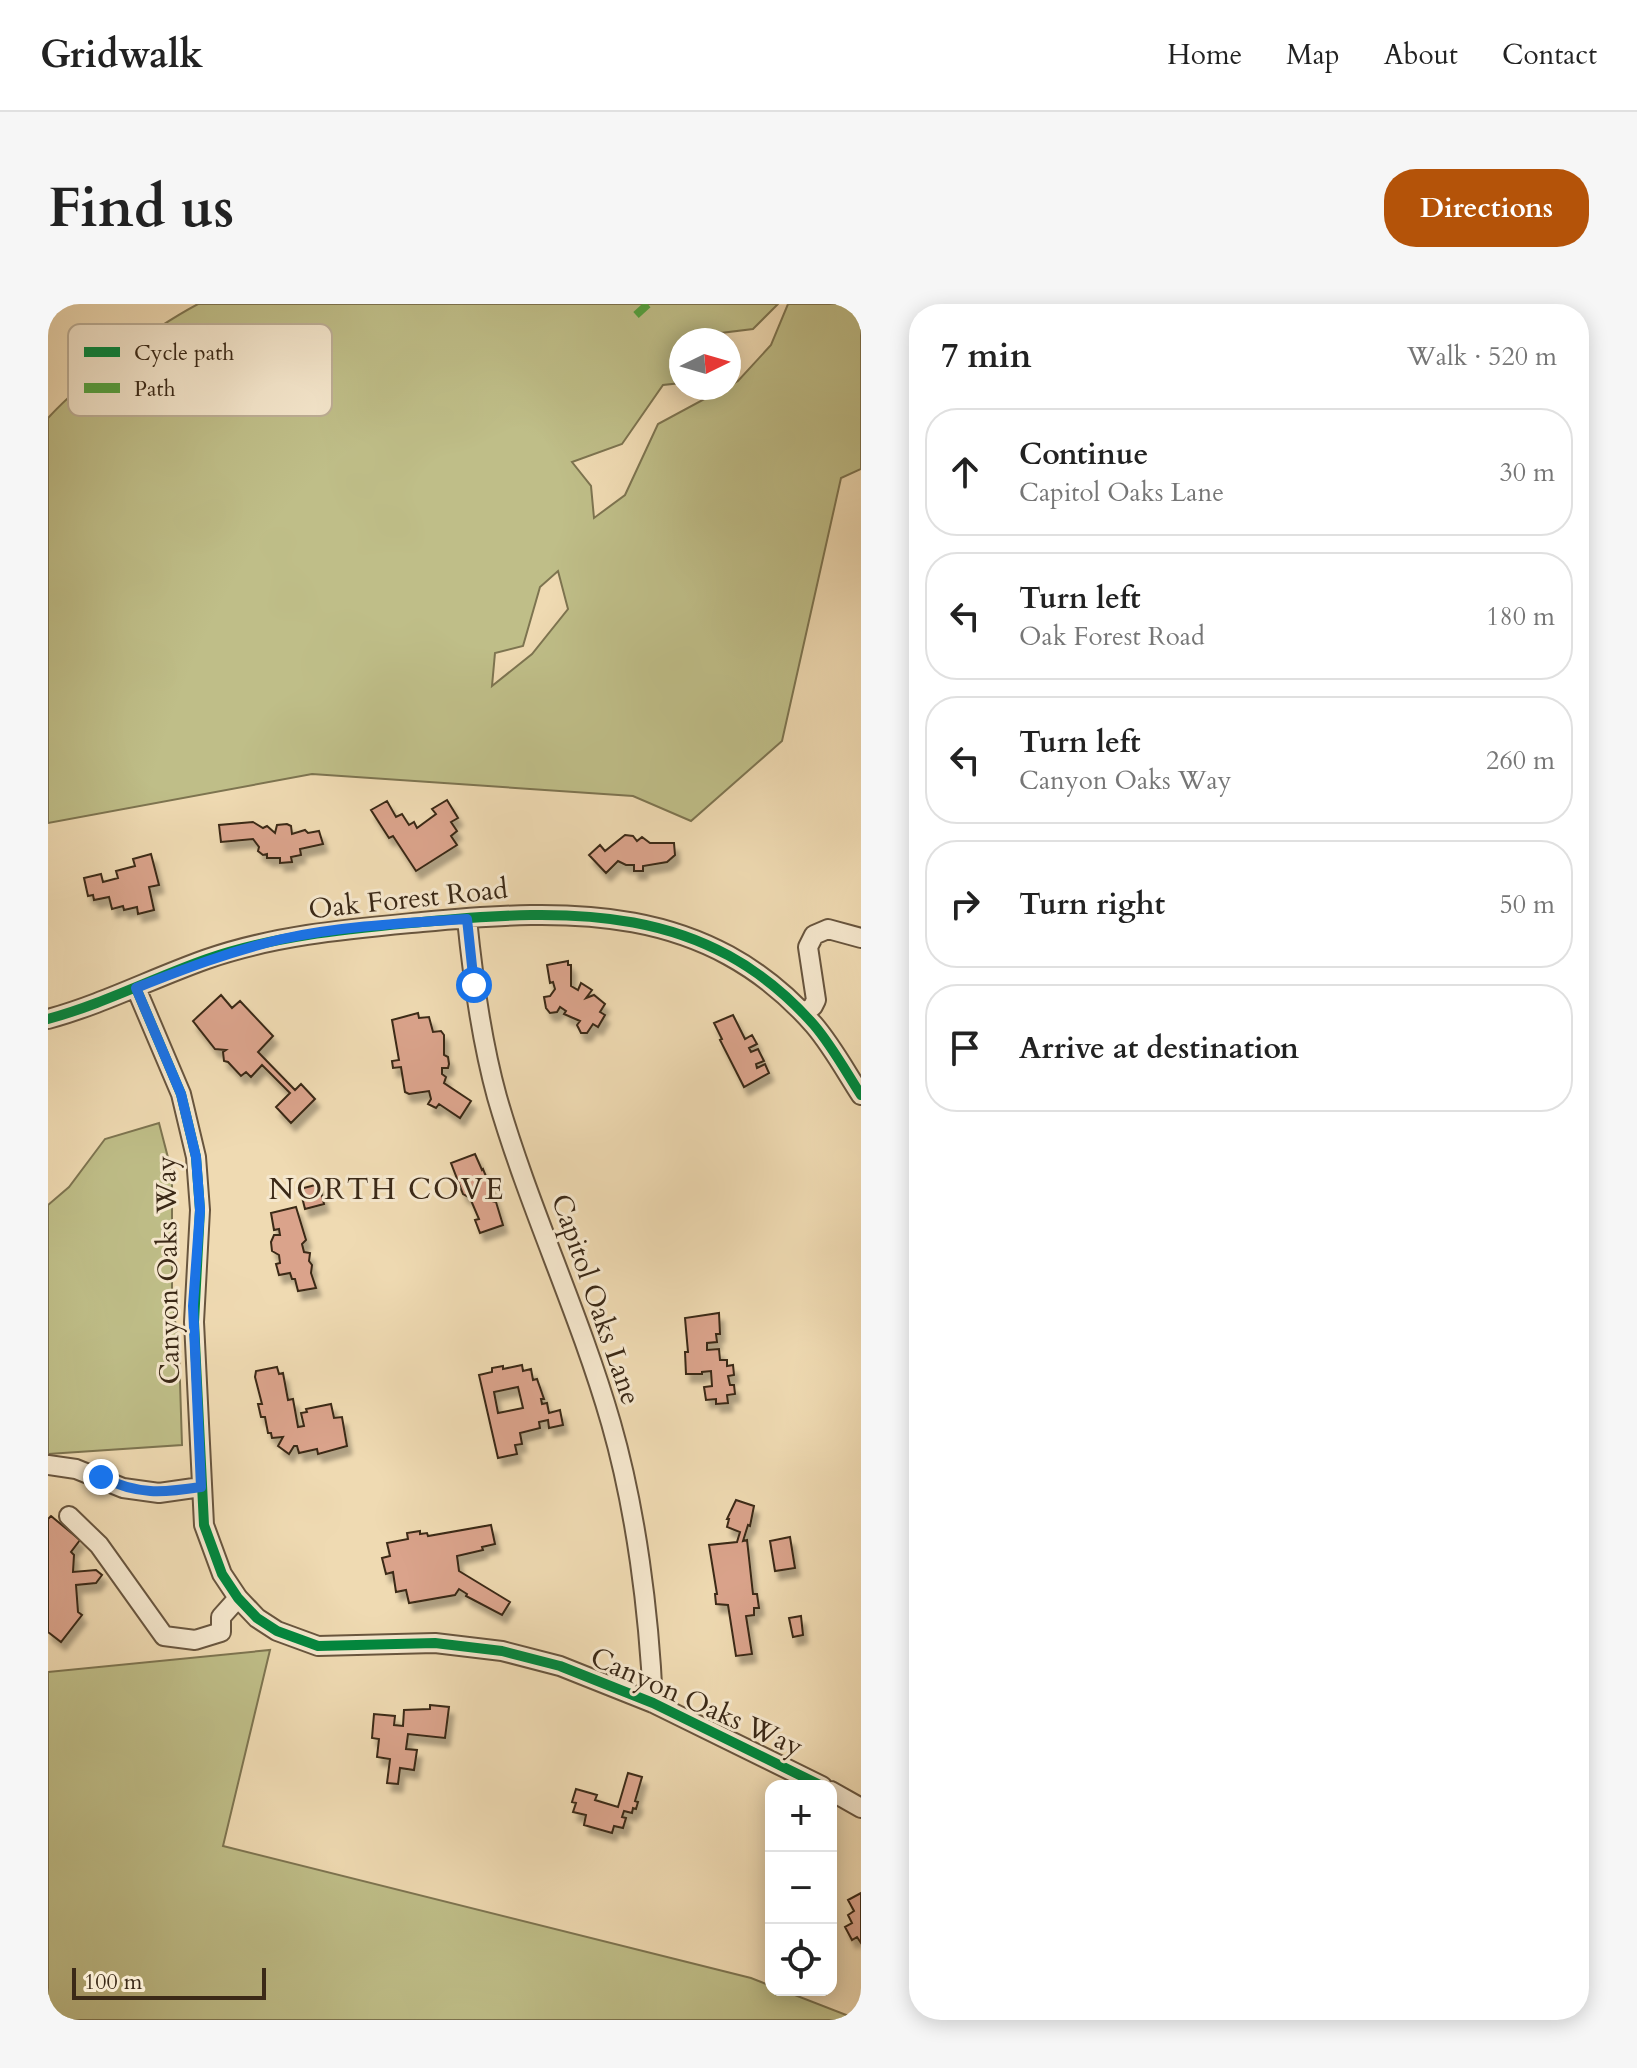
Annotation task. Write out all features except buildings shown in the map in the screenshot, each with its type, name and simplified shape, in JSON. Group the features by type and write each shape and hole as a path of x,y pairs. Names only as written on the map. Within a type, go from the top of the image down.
{"street":[{"name":"Oak Forest Road","path":"48,1019 207,959 285,938 521,914 557,915 655,925 682,933 736,958 768,979 816,1027 861,1095"},
{"name":"Capitol Oaks Lane","path":"467,919 474,985 497,1098 589,1352 618,1454 638,1563 653,1703"},
{"path":"804,1014 816,1000 808,947 814,935 828,929 861,938"},
{"name":"Canyon Oaks Way","path":"136,988 181,1094 196,1157 200,1210 193,1306 204,1525 222,1574 238,1598 257,1618 277,1631 318,1646 409,1642 502,1651 560,1666 653,1703 810,1780"},
{"path":"48,1465 76,1469 123,1488 147,1492 201,1487"},
{"path":"69,1516 99,1545 164,1636 195,1640 221,1632 221,1617 238,1598"},
{"path":"837,1794 861,1808"}],"shaded area":[{"path":"198,304 778,304 753,329 669,328 669,384 663,385 622,444 572,462 591,486 594,518 625,495 658,424 703,400 741,400 741,378 771,345 788,304 861,304 861,469 841,478 782,741 691,821 633,796 312,774 48,823 48,418 68,399 68,416 332,416 332,324 165,324","holes":["558,571 568,609 532,654 492,686 495,653 523,646 540,587"]},
{"path":"159,1123 172,1173 172,1297 179,1351 182,1445 48,1454 48,1205 69,1187 105,1139"},
{"path":"270,1650 223,1846 751,1978 765,1984 765,1996 797,1996 859,2020 48,2020 48,1672"}],"marked path":[{"path":"636,315 648,304"}],"cycle path":[{"path":"48,1019 207,959 259,944 367,927 477,917 583,916 633,922 682,935 728,955 773,985 814,1025 861,1095"},
{"path":"136,988 181,1094 196,1157 200,1210 194,1322 204,1525 222,1574 238,1598 257,1618 277,1631 318,1646 435,1643 502,1651 560,1666 653,1703 810,1780"}],"district":[{"name":"NORTH COVE","path":"387,1189"}],"route":[{"path":"101,1477 123,1488 159,1493 201,1487 193,1306 200,1210 196,1157 181,1094 136,988 207,959 285,938 467,919 474,985"}]}
